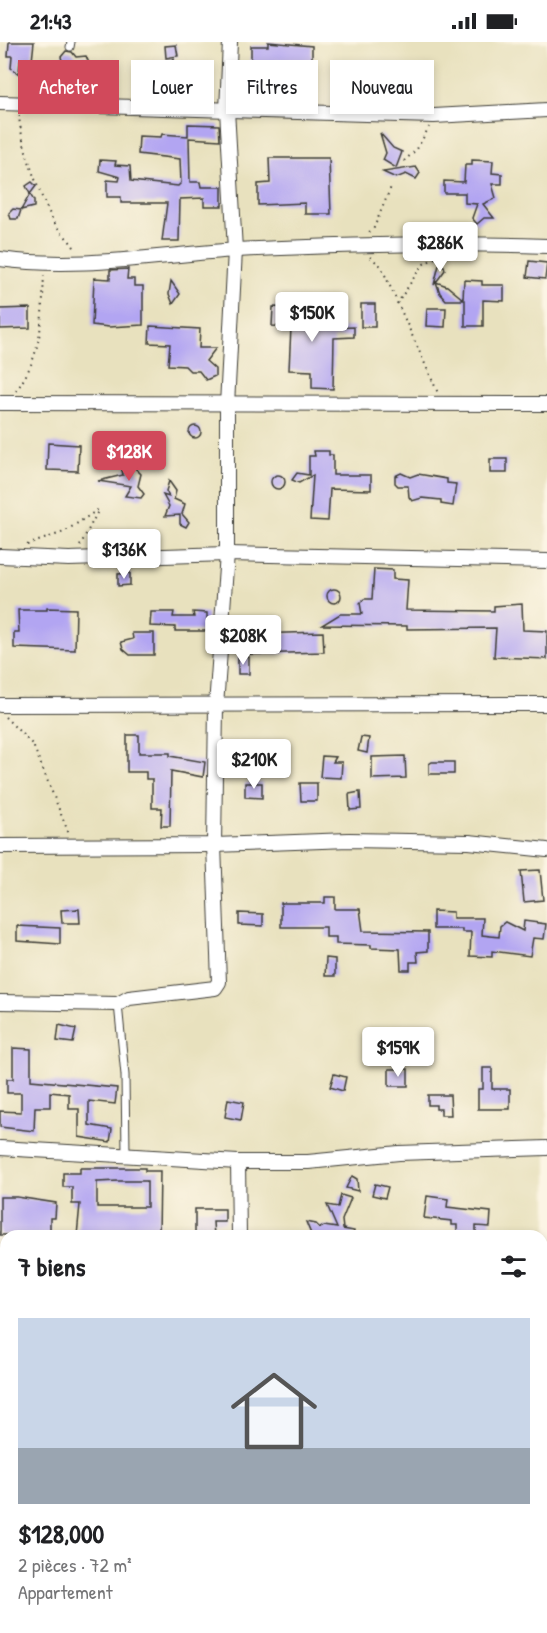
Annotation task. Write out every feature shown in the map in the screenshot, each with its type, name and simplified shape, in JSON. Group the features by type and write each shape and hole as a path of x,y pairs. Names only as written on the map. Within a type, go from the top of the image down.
{"street":[{"path":"229,60 230,42"},
{"path":"0,103 18,103"},
{"path":"119,106 226,110"},
{"path":"318,113 434,116 547,110"},
{"path":"0,1002 118,1004 129,999 215,988 219,982 214,845 216,706 227,554 227,405 235,250 227,114"},
{"path":"0,259 44,264 82,262 359,240 547,246"},
{"path":"4,403 547,404"},
{"path":"0,555 69,559 227,554 547,561"},
{"path":"0,705 106,703 216,706 547,704"},
{"path":"0,846 214,845 349,840 469,842 547,849"},
{"path":"0,1148 238,1162 308,1162 399,1153 547,1148"},
{"path":"238,1162 239,1230"}],"lane":[{"path":"118,1004 125,1075 126,1154"}],"path":[{"path":"19,114 20,133 42,199 57,227 72,242 82,262"},
{"path":"404,161 417,149 434,116"},
{"path":"391,187 373,230 359,240 381,266 421,351 442,404"},
{"path":"397,304 422,265 439,255"},
{"path":"4,403 31,371 42,325 44,264"},
{"path":"21,547 64,532 99,509 86,540 69,559"},
{"path":"0,712 33,746 68,826 71,846"}],"building":[{"path":"9,42 34,42 32,60 18,60 18,73 11,68 12,56 8,56"},
{"path":"268,42 312,46 312,60 251,60 251,46 268,46"},
{"path":"176,45 178,56 166,58 165,46"},
{"path":"66,51 72,52 76,57 86,56 88,60 62,60 61,57"},
{"path":"188,124 219,125 220,140 189,138 190,182 200,182 201,187 222,187 222,206 204,206 204,198 180,199 179,241 162,241 167,203 121,203 121,197 107,197 107,180 119,181 120,177 99,171 100,160 116,161 115,165 130,166 131,181 178,186 181,183 180,159 138,154 139,136 161,137 162,134 188,136"},
{"path":"380,133 393,148 402,152 396,168 383,160 386,153"},
{"path":"269,158 329,158 331,214 305,214 305,203 258,205 258,184 270,183"},
{"path":"472,160 493,161 492,173 502,174 502,184 492,184 496,198 483,204 494,218 484,218 477,224 472,218 477,204 465,203 465,193 444,193 444,181 464,182 465,165 472,165"},
{"path":"416,167 420,173 416,179 406,174 396,178 383,172"},
{"path":"32,182 36,186 30,194 26,186"},
{"path":"30,194 34,207 21,210"},
{"path":"13,209 21,210 18,219 11,219 9,213"},
{"path":"529,261 547,263 545,279 527,277"},
{"path":"439,265 444,266 445,270 434,285"},
{"path":"128,269 127,279 134,279 134,286 143,286 143,325 109,327 92,325 94,278 110,279 110,270"},
{"path":"464,280 482,281 482,285 504,285 504,301 483,300 483,326 465,326 465,300 446,300 440,293 436,282 447,286 463,299"},
{"path":"171,281 180,294 173,304 169,294"},
{"path":"361,304 375,304 375,327 361,327"},
{"path":"273,307 291,308 291,312 333,311 333,328 354,327 354,337 334,338 333,389 312,388 312,371 289,370 291,327 272,326"},
{"path":"30,308 30,328 0,329 0,309"},
{"path":"427,308 446,308 445,327 426,326"},
{"path":"150,326 200,329 199,348 216,348 206,361 215,369 215,376 206,380 199,371 190,371 185,366 168,365 170,344 149,343"},
{"path":"197,426 200,427 200,437 193,438 190,437 189,430 190,427"},
{"path":"48,443 79,445 78,471 47,470"},
{"path":"314,451 329,451 329,455 333,455 333,475 371,475 371,490 330,489 328,521 310,520 313,475 299,483 292,480 297,473 309,475 309,456 315,456"},
{"path":"490,459 507,459 507,473 490,473"},
{"path":"132,465 141,474 138,486 144,494 141,498 125,496 131,486 98,481 123,475 122,470"},
{"path":"401,473 410,477 418,474 447,479 447,483 456,484 453,506 441,504 441,500 422,498 412,501 409,497 408,486 398,486 395,483 395,476"},
{"path":"278,475 283,477 285,482 283,487 278,489 273,487 271,482 273,477"},
{"path":"169,481 176,491 174,499 185,504 182,514 189,522 186,527 180,524 180,515 165,516 169,506 163,495 169,497 166,491"},
{"path":"374,569 393,570 393,579 408,580 406,610 494,611 494,606 522,604 523,630 547,631 547,659 494,657 496,628 407,629 407,626 322,625 340,614 362,614 360,603 364,599 372,599"},
{"path":"130,573 130,585 118,586 118,574"},
{"path":"334,589 339,591 341,596 339,601 334,603 329,601 327,596 329,591"},
{"path":"47,608 76,609 75,650 14,648 14,632 19,632 18,610 47,610"},
{"path":"151,612 174,612 173,617 194,617 193,612 207,613 207,631 175,631 175,627 150,626"},
{"path":"323,632 324,652 250,654 250,634"},
{"path":"132,633 154,633 154,655 130,655 123,649 121,642 133,639"},
{"path":"238,657 249,657 249,674 238,674"},
{"path":"127,735 139,735 139,753 170,753 170,756 205,762 203,777 171,771 170,826 161,826 162,808 152,808 152,779 146,779 146,772 127,772"},
{"path":"361,737 369,738 367,753 358,751"},
{"path":"322,756 336,757 333,762 342,762 341,778 320,777"},
{"path":"405,756 406,778 372,779 372,757"},
{"path":"454,762 454,774 429,774 429,764"},
{"path":"245,783 262,783 262,798 245,797"},
{"path":"300,783 317,783 317,801 301,801"},
{"path":"360,792 361,809 350,810 349,794"},
{"path":"540,870 543,900 524,902 521,871"},
{"path":"325,897 335,897 335,909 360,909 363,931 428,932 428,951 417,952 418,962 410,962 410,970 401,970 400,949 336,944 336,937 326,937 326,927 281,927 281,903 325,903"},
{"path":"79,909 80,923 62,923 61,910"},
{"path":"433,911 453,912 453,918 483,918 482,935 499,937 500,926 505,922 523,931 524,921 546,924 544,939 533,938 530,956 492,951 492,957 470,956 471,932 462,932 462,929 433,929"},
{"path":"239,913 263,914 263,926 239,925"},
{"path":"17,926 60,928 60,944 17,941"},
{"path":"326,958 335,959 335,976 325,976"},
{"path":"59,1025 76,1029 73,1043 57,1041"},
{"path":"13,1048 31,1049 31,1080 117,1088 115,1104 89,1101 89,1125 112,1129 110,1142 79,1137 79,1109 69,1109 69,1094 50,1092 50,1107 35,1107 34,1131 0,1127 0,1111 21,1112 21,1093 7,1093 7,1079 13,1079"},
{"path":"483,1068 492,1068 492,1089 510,1089 510,1109 478,1109 478,1089 483,1089"},
{"path":"389,1069 408,1069 408,1086 389,1086"},
{"path":"334,1074 346,1077 343,1091 330,1087"},
{"path":"428,1095 450,1095 451,1115 441,1115 441,1109 436,1109 436,1105 428,1105"},
{"path":"228,1099 244,1102 241,1120 225,1117"},
{"path":"80,1168 145,1168 145,1171 160,1171 159,1230 78,1230 80,1204 72,1204 72,1187 63,1187 63,1173 80,1173","holes":["147,1181 147,1207 97,1207 97,1182"]},
{"path":"352,1176 357,1179 358,1191 346,1188"},
{"path":"375,1184 388,1187 385,1198 372,1195"},
{"path":"341,1195 351,1198 342,1220 343,1229 348,1230 309,1230 306,1222 316,1224 320,1228 324,1226 337,1228 327,1205 338,1207"},
{"path":"427,1196 448,1199 447,1207 491,1212 490,1227 476,1226 476,1230 457,1230 457,1225 452,1225 452,1221 424,1218"},
{"path":"0,1197 17,1197 56,1203 55,1218 50,1218 50,1230 0,1230"},
{"path":"195,1209 225,1209 225,1222 213,1222 214,1230 195,1230"}]}
